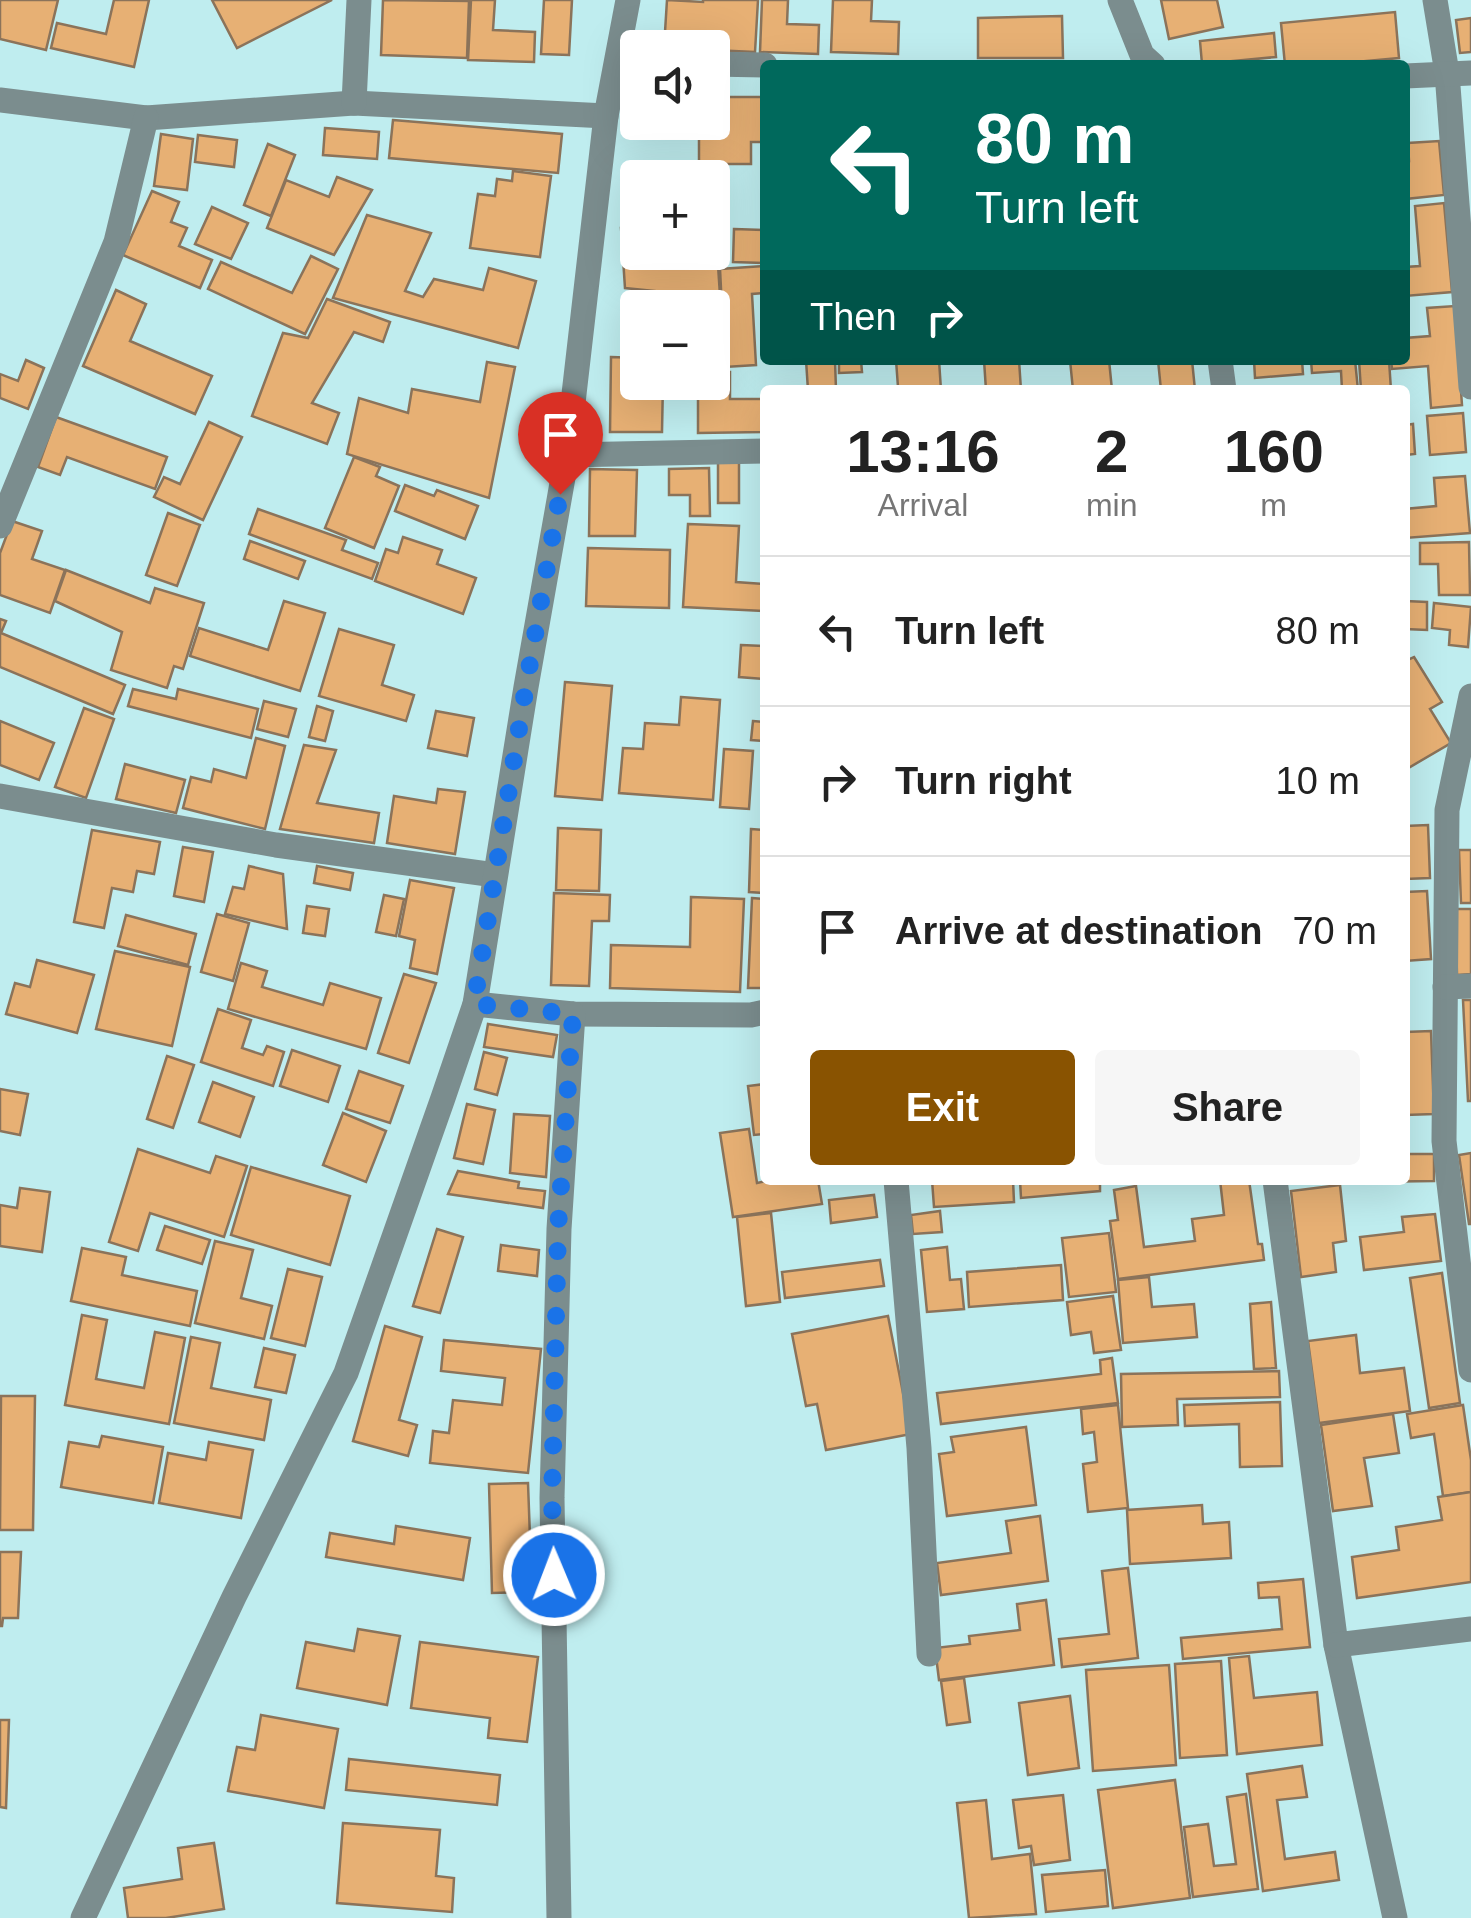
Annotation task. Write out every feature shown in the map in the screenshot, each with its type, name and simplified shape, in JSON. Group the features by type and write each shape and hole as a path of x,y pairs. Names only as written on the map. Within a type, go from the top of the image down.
{"street":[{"path":"354,103 358,0"},
{"path":"628,0 628,30"},
{"path":"1120,0 1138,60"},
{"path":"1435,0 1459,73 1471,387"},
{"path":"730,64 760,65"},
{"path":"1410,76 1459,73"},
{"path":"83,1918 234,1597 346,1373 474,1004 568,455 606,116 620,81"},
{"path":"0,100 146,118 354,103 606,116"},
{"path":"0,526 116,242 146,118"},
{"path":"568,455 760,451"},
{"path":"1471,696 1447,810 1444,987 1444,1142 1471,1370"},
{"path":"0,796 276,845 495,875"},
{"path":"1444,987 1471,986"},
{"path":"474,1004 573,1014 760,1013"},
{"path":"559,1918 552,1498 558,1229 573,1014"},
{"path":"896,1185 930,1654"},
{"path":"1277,1185 1336,1646 1394,1918"},
{"path":"1336,1646 1471,1630"}],"building":[{"path":"0,0 58,0 46,50 0,39"},
{"path":"114,0 149,0 134,67 51,48 57,23 106,34"},
{"path":"212,0 332,0 237,48"},
{"path":"383,0 469,1 467,58 381,55"},
{"path":"471,0 495,0 493,30 535,32 534,62 468,60"},
{"path":"544,0 572,0 569,55 541,54"},
{"path":"667,0 758,0 755,52 730,51 730,30 665,30"},
{"path":"762,0 788,0 787,24 819,25 818,54 760,52"},
{"path":"833,0 872,0 871,21 899,22 898,54 831,52"},
{"path":"1161,0 1217,0 1223,27 1169,39"},
{"path":"1395,12 1399,58 1285,60 1281,23"},
{"path":"1062,16 1063,58 978,58 978,18"},
{"path":"1471,18 1471,52 1460,53 1456,20"},
{"path":"1274,33 1276,57 1202,60 1200,41"},
{"path":"730,97 760,97 760,142 751,142 751,164 699,160 699,140 730,140"},
{"path":"393,120 562,134 558,173 389,158"},
{"path":"325,128 379,132 377,159 323,155"},
{"path":"161,134 193,139 187,190 154,186"},
{"path":"198,135 237,140 234,167 195,162"},
{"path":"1439,141 1444,195 1410,198 1410,143"},
{"path":"268,144 295,155 271,216 244,205"},
{"path":"513,171 551,176 540,257 470,248 478,194 495,196 497,179 512,181"},
{"path":"337,177 372,190 334,255 267,228 286,180 329,197"},
{"path":"152,191 179,202 171,222 187,228 179,246 212,260 200,288 123,255"},
{"path":"1444,203 1452,292 1410,296 1410,267 1420,266 1415,206"},
{"path":"212,207 248,223 231,259 195,244"},
{"path":"367,215 431,233 405,291 423,297 434,279 483,290 489,268 536,281 518,348 333,298"},
{"path":"734,229 760,230 760,263 733,262"},
{"path":"311,256 338,269 305,334 208,289 221,262 292,293"},
{"path":"760,266 760,293 752,294 756,365 730,367 730,290 721,290 720,270"},
{"path":"624,270 718,270 720,290 625,288"},
{"path":"116,290 146,304 130,341 212,376 195,414 83,366"},
{"path":"327,299 390,322 383,342 354,332 312,403 339,413 327,444 252,416 283,333 308,338"},
{"path":"1455,306 1462,405 1431,408 1428,366 1392,369 1392,365 1410,365 1410,338 1430,336 1427,308"},
{"path":"611,357 620,357 620,400 663,400 662,432 610,432"},
{"path":"26,360 44,368 28,409 0,398 0,374 18,381"},
{"path":"487,362 515,367 489,498 347,454 359,398 408,413 412,389 480,402"},
{"path":"806,365 835,365 836,385 808,385"},
{"path":"839,365 861,365 862,372 839,373"},
{"path":"896,365 939,365 941,385 898,385"},
{"path":"984,365 1019,365 1021,385 986,385"},
{"path":"1070,365 1110,365 1112,385 1072,385"},
{"path":"1158,365 1192,365 1194,385 1160,385"},
{"path":"1254,365 1302,365 1303,374 1255,378"},
{"path":"1311,365 1356,365 1358,385 1342,385 1341,371 1312,373"},
{"path":"1359,365 1389,365 1391,385 1361,385"},
{"path":"760,399 760,432 698,433 698,400"},
{"path":"1463,413 1466,452 1430,455 1427,416"},
{"path":"56,417 167,457 155,489 67,457 60,475 38,467"},
{"path":"209,422 242,437 203,520 154,497 164,477 180,484"},
{"path":"1413,424 1415,454 1410,454"},
{"path":"354,457 380,467 376,476 399,486 374,548 325,528"},
{"path":"718,461 739,461 739,503 718,503"},
{"path":"709,468 710,516 690,516 690,495 669,495 669,469"},
{"path":"590,469 637,470 635,536 589,536"},
{"path":"1465,476 1470,533 1410,538 1410,509 1436,506 1434,478"},
{"path":"405,485 434,496 437,490 478,506 465,539 395,511"},
{"path":"258,509 346,540 342,550 378,563 372,579 249,534"},
{"path":"168,513 200,525 177,586 146,575"},
{"path":"12,521 42,531 32,559 65,570 50,613 0,595 0,553"},
{"path":"688,524 739,526 736,582 760,584 760,611 683,607"},
{"path":"403,537 442,550 437,564 476,578 463,614 375,581 386,549 398,553"},
{"path":"250,541 305,561 298,579 244,559"},
{"path":"1469,542 1470,595 1439,595 1438,564 1420,564 1420,543"},
{"path":"588,548 670,550 669,608 586,606"},
{"path":"66,570 150,603 155,588 204,603 183,669 174,666 167,688 111,670 122,632 55,601"},
{"path":"284,601 325,613 300,691 190,656 199,628 268,650"},
{"path":"1410,601 1427,602 1427,630 1410,629"},
{"path":"1434,603 1471,607 1468,647 1449,645 1450,630 1432,628"},
{"path":"0,619 6,621 1,633 125,685 113,714 0,667"},
{"path":"339,629 394,645 382,685 414,695 406,721 319,696"},
{"path":"741,645 760,646 760,679 739,677"},
{"path":"1414,657 1442,702 1430,709 1451,743 1410,767 1410,659"},
{"path":"565,682 612,686 602,800 555,796"},
{"path":"133,689 176,699 178,689 258,709 251,738 128,706"},
{"path":"681,697 720,700 713,800 619,793 623,748 643,749 645,723 679,725"},
{"path":"264,701 296,709 288,737 257,729"},
{"path":"317,706 333,711 325,741 309,737"},
{"path":"84,708 114,719 86,798 55,787"},
{"path":"436,711 474,718 467,756 428,748"},
{"path":"0,721 54,743 39,780 0,765"},
{"path":"753,721 760,722 760,741 751,740"},
{"path":"256,738 285,746 265,829 183,808 191,777 211,782 214,769 246,778"},
{"path":"304,745 336,750 317,803 379,813 374,843 280,829"},
{"path":"724,749 753,751 749,809 720,807"},
{"path":"125,764 185,780 176,813 116,799"},
{"path":"438,789 465,792 455,854 387,843 394,796 436,803"},
{"path":"1428,825 1430,878 1410,879 1410,826"},
{"path":"558,828 601,830 599,891 556,890"},
{"path":"751,829 760,830 760,893 749,892"},
{"path":"92,830 160,842 154,874 137,871 133,892 112,888 104,928 74,922"},
{"path":"183,847 213,852 204,902 174,896"},
{"path":"1459,850 1471,850 1471,903 1461,903"},
{"path":"249,866 283,874 287,929 225,914 233,887 244,889"},
{"path":"317,866 353,873 350,890 314,883"},
{"path":"410,880 454,888 437,974 410,968 415,940 399,936"},
{"path":"1427,891 1431,959 1410,961 1410,892"},
{"path":"554,893 610,895 609,921 592,921 589,986 551,985"},
{"path":"384,895 404,899 396,936 376,932"},
{"path":"691,897 744,899 740,992 610,988 611,945 690,947"},
{"path":"752,898 760,899 760,988 748,988"},
{"path":"307,906 329,909 325,936 303,933"},
{"path":"1455,909 1471,909 1471,974 1457,975"},
{"path":"217,914 249,923 233,981 201,972"},
{"path":"126,915 196,934 188,965 118,946"},
{"path":"115,951 190,967 172,1046 96,1029"},
{"path":"37,960 94,975 77,1033 6,1014 15,983 30,987"},
{"path":"241,963 267,971 262,987 323,1005 330,983 381,998 366,1049 228,1009"},
{"path":"404,974 436,983 409,1063 378,1053"},
{"path":"1463,1000 1471,1000 1471,1101 1468,1101"},
{"path":"218,1009 251,1020 242,1048 263,1055 267,1046 284,1052 273,1086 201,1062"},
{"path":"488,1024 557,1035 553,1057 484,1047"},
{"path":"1431,1031 1434,1114 1410,1115 1410,1032"},
{"path":"292,1050 340,1066 328,1102 280,1086"},
{"path":"484,1052 507,1058 497,1095 475,1089"},
{"path":"167,1056 194,1065 173,1128 147,1119"},
{"path":"359,1071 403,1086 390,1123 346,1109"},
{"path":"213,1082 254,1097 240,1137 199,1122"},
{"path":"760,1085 760,1134 754,1135 748,1086"},
{"path":"0,1089 28,1094 20,1135 0,1131"},
{"path":"467,1104 495,1110 483,1164 454,1158"},
{"path":"343,1113 386,1131 366,1182 323,1165"},
{"path":"514,1114 550,1116 546,1177 510,1173"},
{"path":"749,1129 757,1183 819,1185 822,1204 733,1217 720,1133"},
{"path":"138,1149 210,1173 216,1156 247,1166 224,1237 150,1213 138,1251 109,1242"},
{"path":"1471,1153 1471,1224 1469,1224 1459,1155"},
{"path":"1410,1154 1434,1154 1434,1181 1410,1181"},
{"path":"251,1167 350,1196 330,1265 231,1235"},
{"path":"458,1171 519,1182 518,1188 545,1191 543,1208 448,1194"},
{"path":"932,1185 1013,1185 1014,1202 934,1207"},
{"path":"1020,1185 1100,1185 1100,1191 1021,1198"},
{"path":"1221,1185 1250,1185 1264,1260 1118,1279 1110,1221 1118,1220 1114,1190 1136,1186 1144,1247 1195,1241 1192,1219 1224,1215"},
{"path":"1340,1185 1346,1241 1333,1243 1336,1272 1301,1277 1291,1191"},
{"path":"20,1188 50,1192 42,1252 0,1246 0,1205 17,1208"},
{"path":"874,1195 877,1217 831,1223 829,1200"},
{"path":"940,1211 942,1232 913,1234 911,1215"},
{"path":"771,1213 780,1302 746,1306 737,1217"},
{"path":"1435,1214 1441,1261 1364,1270 1360,1237 1404,1232 1402,1217"},
{"path":"165,1226 210,1240 202,1264 157,1250"},
{"path":"437,1229 463,1237 440,1313 413,1306"},
{"path":"1109,1233 1116,1292 1069,1297 1062,1238"},
{"path":"215,1241 253,1250 241,1298 272,1306 264,1339 195,1323"},
{"path":"501,1245 539,1250 537,1276 498,1271"},
{"path":"947,1247 950,1280 961,1279 964,1309 927,1312 921,1250"},
{"path":"82,1248 126,1257 122,1275 197,1291 190,1326 71,1301"},
{"path":"880,1260 884,1286 785,1298 782,1272"},
{"path":"1061,1265 1063,1300 969,1307 967,1272"},
{"path":"288,1269 322,1277 305,1346 271,1338"},
{"path":"1442,1273 1460,1403 1429,1408 1410,1278"},
{"path":"1149,1277 1152,1307 1194,1304 1197,1337 1123,1343 1118,1280"},
{"path":"1113,1296 1121,1350 1094,1353 1091,1332 1071,1335 1067,1302"},
{"path":"1271,1302 1276,1368 1254,1369 1250,1304"},
{"path":"82,1315 107,1320 96,1379 144,1388 155,1332 185,1338 169,1424 65,1405"},
{"path":"888,1316 911,1434 826,1450 817,1404 806,1406 792,1334"},
{"path":"385,1326 422,1337 399,1420 417,1425 408,1456 353,1441"},
{"path":"1356,1335 1360,1373 1404,1368 1410,1411 1319,1423 1308,1341"},
{"path":"191,1337 220,1343 211,1388 271,1400 264,1440 174,1423"},
{"path":"444,1340 541,1349 528,1473 430,1463 433,1431 449,1433 453,1400 502,1405 505,1378 441,1371"},
{"path":"264,1348 295,1355 286,1393 255,1387"},
{"path":"1112,1358 1118,1403 941,1424 937,1393 1101,1374 1100,1360"},
{"path":"1279,1371 1280,1397 1177,1399 1178,1425 1122,1427 1121,1374"},
{"path":"1,1396 35,1396 33,1530 0,1530"},
{"path":"1280,1402 1282,1466 1240,1467 1239,1424 1185,1426 1184,1405"},
{"path":"1118,1405 1128,1508 1088,1512 1083,1464 1097,1462 1094,1432 1083,1434 1081,1409"},
{"path":"1463,1405 1471,1492 1443,1496 1434,1434 1411,1438 1407,1414"},
{"path":"1393,1414 1399,1453 1364,1458 1372,1506 1333,1511 1321,1425"},
{"path":"1026,1427 1036,1505 947,1516 939,1454 954,1452 951,1437"},
{"path":"102,1436 163,1447 153,1503 61,1487 69,1442 99,1447"},
{"path":"209,1442 253,1450 241,1518 159,1503 168,1453 206,1460"},
{"path":"528,1483 532,1592 492,1593 489,1484"},
{"path":"1471,1492 1471,1582 1357,1598 1352,1557 1399,1550 1396,1527 1442,1520 1438,1497"},
{"path":"1202,1505 1203,1524 1229,1522 1231,1558 1130,1564 1127,1510"},
{"path":"1040,1516 1048,1581 941,1595 937,1563 1011,1553 1006,1521"},
{"path":"396,1526 470,1538 463,1580 326,1557 330,1533 394,1544"},
{"path":"0,1552 21,1552 18,1618 3,1618 2,1626 0,1626"},
{"path":"1128,1568 1138,1658 1062,1667 1059,1639 1109,1634 1102,1571"},
{"path":"1303,1579 1310,1647 1183,1659 1181,1638 1282,1629 1279,1597 1259,1598 1258,1583"},
{"path":"1046,1600 1054,1665 939,1680 935,1648 970,1644 969,1636 1020,1630 1017,1604"},
{"path":"358,1629 400,1636 387,1705 297,1688 306,1642 354,1651"},
{"path":"420,1642 538,1657 527,1742 488,1738 490,1718 411,1708"},
{"path":"1249,1656 1254,1698 1317,1692 1322,1745 1237,1754 1229,1658"},
{"path":"1221,1661 1227,1755 1180,1758 1175,1664"},
{"path":"1169,1665 1176,1765 1093,1771 1086,1670"},
{"path":"964,1678 970,1722 947,1725 941,1681"},
{"path":"1070,1696 1079,1768 1028,1775 1019,1703"},
{"path":"261,1715 338,1729 324,1808 228,1791 237,1747 255,1750"},
{"path":"0,1720 9,1720 6,1808 0,1807"},
{"path":"349,1759 500,1775 497,1805 346,1790"},
{"path":"1302,1766 1307,1797 1277,1800 1285,1859 1335,1852 1339,1880 1263,1891 1247,1774"},
{"path":"1175,1780 1190,1898 1113,1908 1098,1790"},
{"path":"1246,1794 1258,1889 1193,1897 1184,1827 1208,1824 1214,1866 1236,1864 1227,1797"},
{"path":"1063,1795 1070,1860 1034,1865 1031,1846 1019,1848 1013,1800"},
{"path":"986,1800 992,1859 1030,1854 1036,1914 969,1918 957,1803"},
{"path":"343,1823 440,1830 436,1876 454,1878 452,1912 337,1903"},
{"path":"214,1843 224,1909 166,1918 128,1918 124,1888 182,1879 178,1848"},
{"path":"1105,1870 1108,1906 1046,1912 1042,1875"}],"route":[{"path":"554,1575 558,1229 573,1014 474,1004 560,494"}]}
